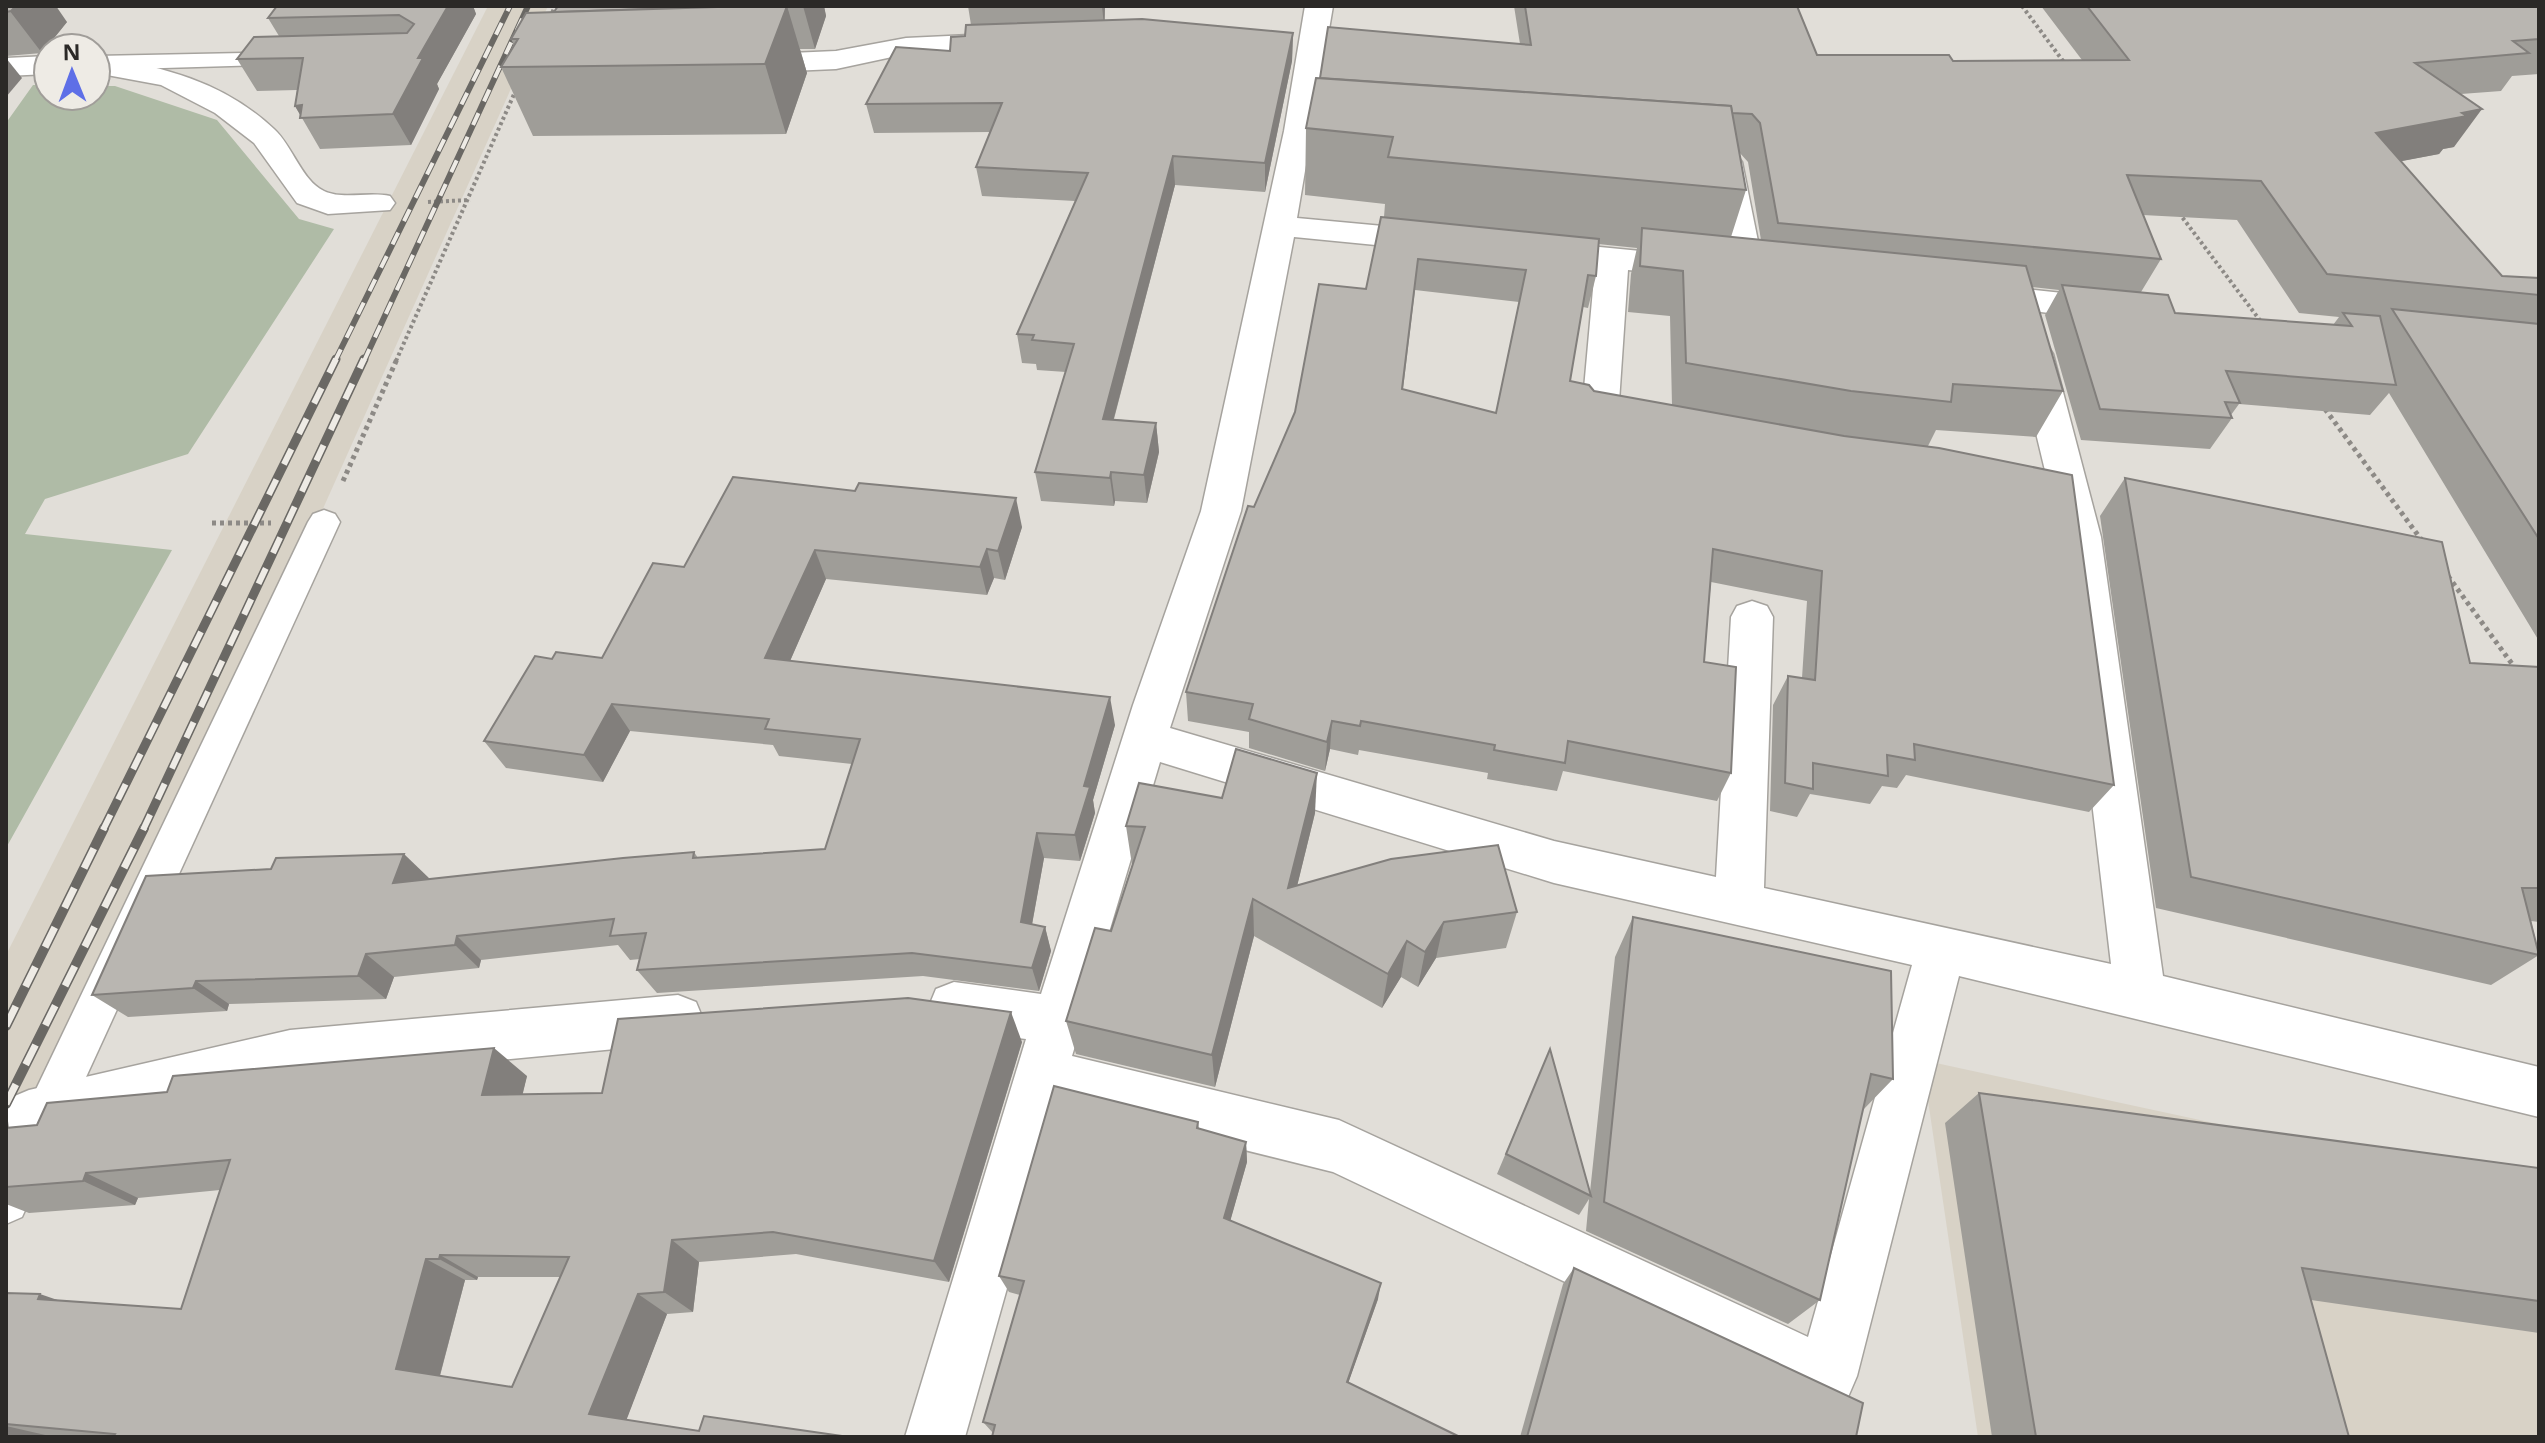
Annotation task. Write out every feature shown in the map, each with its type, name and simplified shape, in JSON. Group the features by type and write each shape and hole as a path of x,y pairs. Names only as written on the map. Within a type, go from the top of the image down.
{"street":[{"path":"935,1437 1041,1074 1145,739 1221,511 1277,226 1314,133 1299,50 1319,6"},
{"path":"711,65 836,60 906,46 1032,41"},
{"path":"6,67 32,66"},
{"path":"112,66 169,78 226,107 265,137 308,196 328,204 379,203"},
{"path":"1277,226 1762,273 1729,162 1697,160"},
{"path":"1612,258 1600,411 1677,425"},
{"path":"1944,292 2146,312"},
{"path":"2020,300 2070,480 2081,537 2140,994"},
{"path":"2025,475 2070,480"},
{"path":"1739,905 1752,617"},
{"path":"1145,739 1554,862 2140,994 2539,1092"},
{"path":"1041,1074 1339,1147 1827,1376 1941,950"},
{"path":"908,1003 923,1002 1058,1020"},
{"path":"39,1114 290,1055 723,1016"}],"lane":[{"path":"112,63 304,58"},
{"path":"6,1201 39,1114 324,522"}],"path":[{"path":"549,19 555,6"},
{"path":"2022,6 2070,69"},
{"path":"324,522 518,86"},
{"path":"2176,209 2262,323"},
{"path":"2318,399 2428,549"},
{"path":"2446,575 2523,679"}],"shaded area":[{"path":"488,6 548,6 206,770 6,1165 6,955"},
{"path":"1922,1060 2539,1193 2539,1437 1978,1437"}],"green space":[{"path":"32,86 32,112 112,112 112,86 115,86 217,120 299,219 334,229 188,454 45,499 25,534 172,550 6,848 6,123"}],"building":[{"path":"277,6 448,6 418,58 423,58 393,114 300,118 302,105 295,106 303,58 237,59 254,37 407,33 414,24 399,15 268,18"},
{"path":"558,6 749,6 554,12"},
{"path":"787,6 765,64 501,67 518,39 511,39 526,13"},
{"path":"1525,6 1797,6 1817,55 1949,55 1953,61 2129,60 2087,6 2539,6 2539,39 2513,41 2529,53 2415,63 2482,109 2462,113 2467,116 2376,133 2502,276 2539,278 2539,295 2327,274 2261,181 2127,175 2161,259 1778,223 1760,123 1752,114 1732,113 1731,106 1320,78 1328,27 1531,45"},
{"path":"1142,19 1293,33 1265,163 1173,156 1103,419 1156,423 1144,475 1111,472 1110,478 1035,472 1074,344 1032,340 1034,335 1017,334 1088,173 976,167 1002,103 866,104 896,47 950,51 951,37 965,36 966,25"},
{"path":"1316,78 1731,106 1746,190 1388,157 1393,137 1306,128"},
{"path":"1381,217 1599,239 1596,276 1588,275 1570,381 1589,385 1594,391 1844,436 1939,448 2072,475 2114,785 1914,744 1915,760 1887,755 1888,776 1813,763 1813,789 1785,783 1788,676 1815,680 1822,571 1713,549 1704,662 1736,667 1731,773 1568,741 1565,763 1494,750 1495,745 1361,721 1360,726 1332,721 1327,742 1249,719 1253,704 1186,692 1248,506 1254,507 1295,412 1319,284 1366,289","holes":["1418,259 1526,270 1496,413 1402,389"]},
{"path":"1642,228 2026,266 2063,391 1953,384 1951,402 1851,391 1686,363 1683,271 1640,266"},
{"path":"2062,285 2168,295 2175,313 2352,326 2343,313 2380,316 2396,385 2226,371 2240,403 2225,402 2232,418 2100,409"},
{"path":"2392,309 2539,324 2539,539"},
{"path":"733,477 855,491 859,483 1016,498 998,551 987,549 980,567 815,550 765,658 1110,697 1084,786 1090,787 1075,835 1037,833 1021,922 1045,927 1032,968 912,953 637,970 646,933 610,936 614,919 457,936 455,945 366,954 358,976 196,981 193,988 92,995 146,876 271,869 276,858 404,854 393,883 694,852 693,858 825,849 860,739 765,729 769,719 612,704 584,755 484,741 535,656 552,659 556,652 602,658 653,563 684,567"},
{"path":"2125,478 2442,542 2470,663 2539,667 2539,888 2522,888 2539,955 2191,877"},
{"path":"1236,749 1317,773 1288,888 1391,859 1498,845 1517,912 1444,922 1425,952 1407,941 1388,974 1253,899 1212,1055 1066,1021 1095,928 1111,931 1145,827 1126,826 1139,783 1222,798"},
{"path":"1633,917 1891,971 1893,1079 1871,1074 1820,1300 1604,1202"},
{"path":"908,998 1011,1012 934,1261 773,1232 672,1240 664,1292 638,1294 589,1414 699,1431 704,1416 849,1437 113,1437 115,1434 6,1424 6,1293 40,1294 38,1299 181,1309 230,1160 86,1173 83,1181 6,1187 6,1128 37,1125 47,1103 167,1092 173,1076 494,1048 482,1095 602,1093 618,1019","holes":["440,1255 569,1257 512,1387 396,1369 426,1259 439,1259"]},
{"path":"1550,1049 1591,1196 1506,1154"},
{"path":"1054,1086 1198,1122 1197,1128 1246,1142 1224,1218 1381,1283 1347,1382 1460,1437 992,1437 995,1425 983,1422 1024,1281 999,1276"},
{"path":"1979,1093 2539,1168 2539,1301 2302,1268 2349,1437 2036,1437"},
{"path":"1574,1268 1863,1403 1856,1437 1527,1437"}],"railway":[{"path":"335,361 510,6"},
{"path":"364,361 528,6"},
{"path":"103,830 336,359"},
{"path":"143,830 364,359"},
{"path":"6,1026 104,828"},
{"path":"6,1104 143,830"}]}
